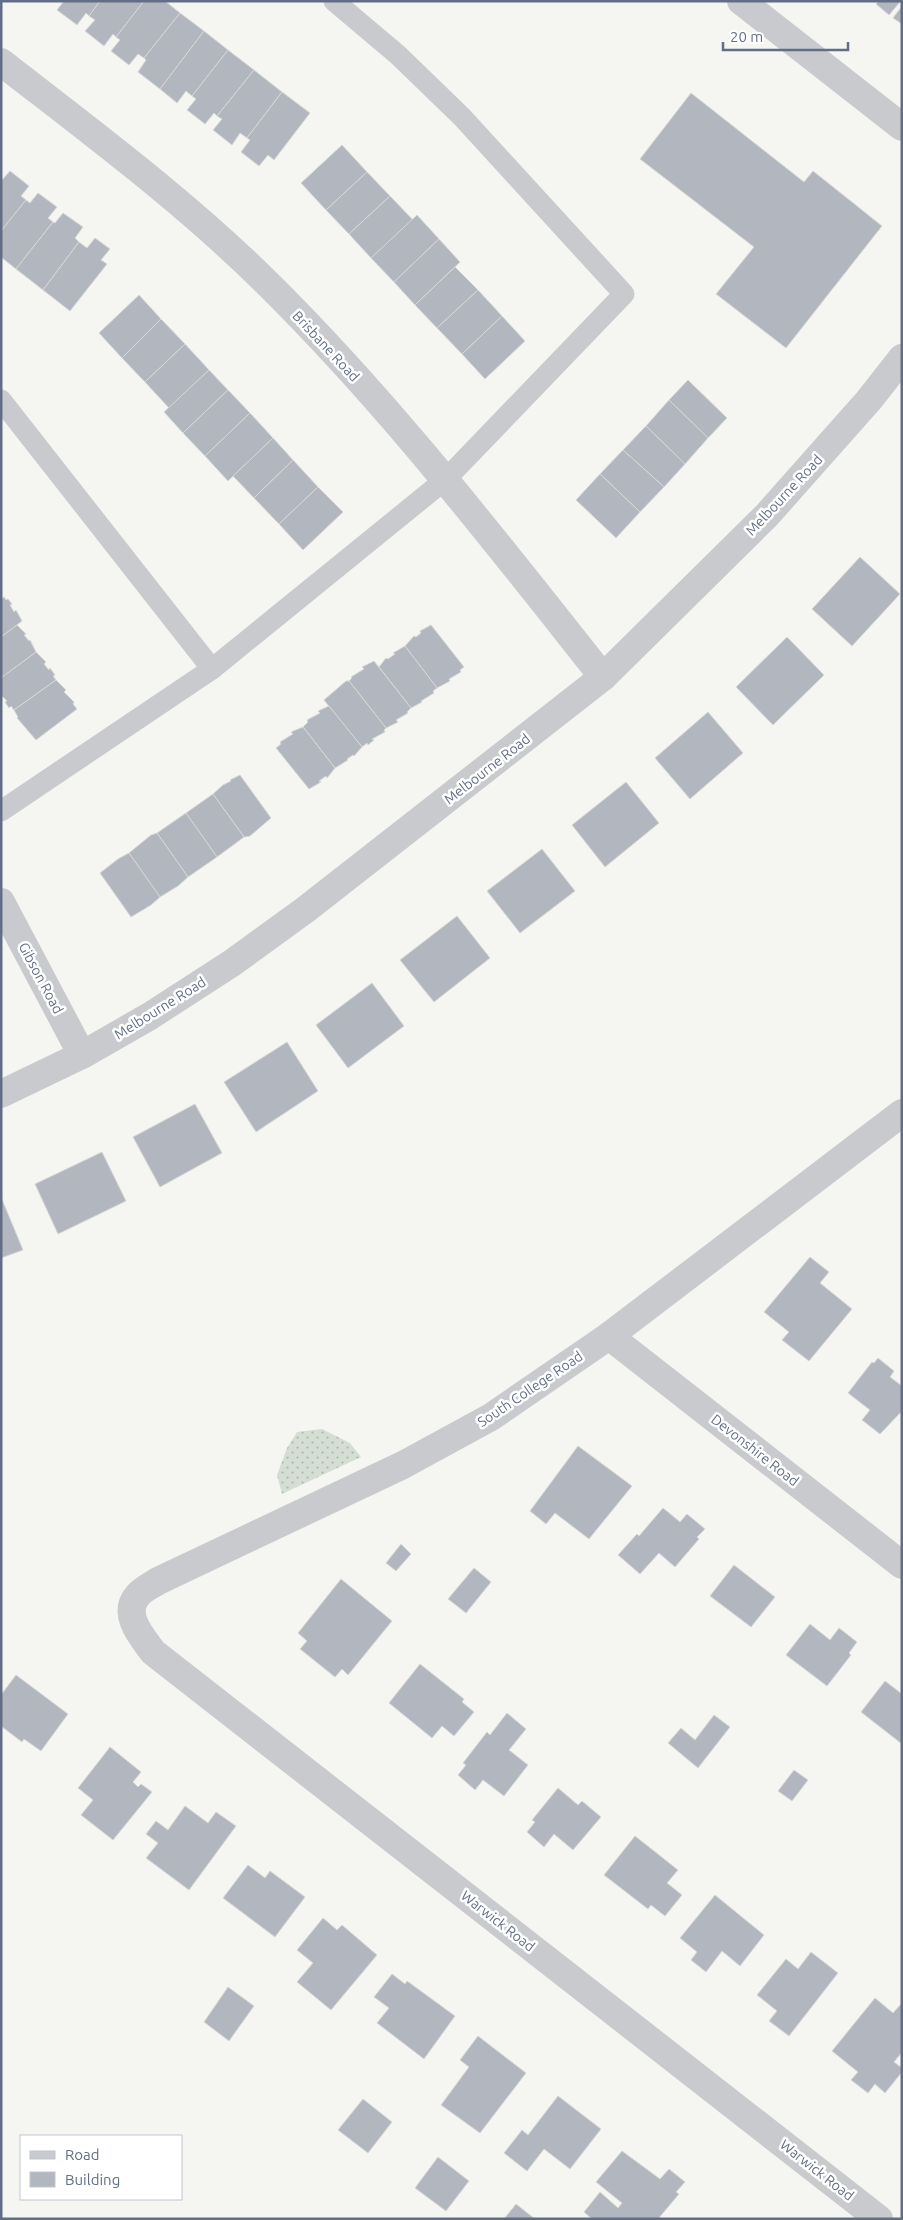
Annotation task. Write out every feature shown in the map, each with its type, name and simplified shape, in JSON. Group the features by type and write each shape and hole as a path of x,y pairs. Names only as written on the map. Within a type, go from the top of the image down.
{"street":[{"path":"741,1 902,127"},
{"name":"Brisbane Road","path":"1,62 178,203 264,280 350,370 446,479 603,677"},
{"name":"Melbourne Road","path":"1,1094 82,1055 150,1016 224,968 305,910 603,677 767,515 869,400 902,358"},
{"name":"Gibson Road","path":"1,902 82,1055"},
{"name":"South College Road","path":"131,1612 138,1595 158,1581 403,1465 491,1417 609,1336 902,1113"},
{"name":"Devonshire Road","path":"609,1336 902,1565"},
{"name":"Warwick Road","path":"131,1612 138,1633 153,1652 879,2219"}],"lane":[{"path":"1,811 212,669 446,479 624,294 462,117 398,55 334,1"},
{"path":"1,400 212,669"}],"shaded area":[{"path":"322,1429 350,1443 361,1457 282,1494 277,1475 287,1448 297,1432"}],"building":[{"path":"64,1 100,1 89,16 86,13 77,25 57,10"},
{"path":"100,1 144,1 116,37 113,34 104,46 85,31 95,20 89,16"},
{"path":"144,1 165,1 180,13 144,58 138,54 129,65 111,51 120,40 116,37"},
{"path":"879,1 902,1 902,3 900,2 889,15 876,4"},
{"path":"902,6 902,24 893,18"},
{"path":"180,13 204,31 160,89 138,72 146,60 144,58"},
{"path":"204,31 228,50 192,96 186,91 177,103 160,89"},
{"path":"228,50 254,70 217,116 214,113 205,124 187,110 196,99 192,96"},
{"path":"254,70 282,92 247,138 240,133 232,145 213,130 222,119 217,116"},
{"path":"282,92 310,113 274,160 268,155 259,166 241,152 250,140 247,138"},
{"path":"691,93 804,182 813,171 882,226 786,348 716,294 754,247 640,159"},
{"path":"342,145 367,172 326,210 301,183"},
{"path":"10,171 29,186 21,196 26,200 1,231 1,181"},
{"path":"367,172 390,196 349,234 326,210"},
{"path":"38,193 57,207 48,218 53,222 16,269 1,257 1,231 26,200 30,203"},
{"path":"390,196 413,220 371,258 349,234"},
{"path":"63,213 83,227 75,238 79,242 43,290 16,269 53,222 55,223"},
{"path":"417,215 439,239 394,282 371,258"},
{"path":"95,238 110,249 101,260 107,264 70,311 43,290 79,242 87,248"},
{"path":"439,239 460,262 415,305 394,282"},
{"path":"455,267 478,290 437,328 415,305"},
{"path":"478,290 502,316 462,354 437,328"},
{"path":"139,295 161,319 122,358 99,333"},
{"path":"502,316 525,341 485,379 462,354"},
{"path":"161,319 185,344 145,382 122,358"},
{"path":"185,344 209,370 169,408 145,382"},
{"path":"209,370 228,390 183,433 164,412"},
{"path":"688,380 727,418 708,438 669,400"},
{"path":"228,390 250,413 205,456 183,433"},
{"path":"669,400 708,438 685,464 646,426"},
{"path":"250,413 273,438 228,481 205,456"},
{"path":"646,426 685,464 664,487 623,450"},
{"path":"273,438 293,460 254,498 233,476"},
{"path":"623,450 664,487 640,512 600,474"},
{"path":"293,460 318,487 279,524 254,498"},
{"path":"600,474 640,512 616,538 576,500"},
{"path":"318,487 343,512 303,550 279,524"},
{"path":"860,557 900,594 852,646 812,609"},
{"path":"4,597 12,604 10,605 14,612 16,610 22,621 1,637 1,599"},
{"path":"17,625 26,634 24,635 30,640 36,652 1,678 1,637"},
{"path":"431,625 464,667 460,670 461,672 449,679 450,681 437,688 405,646 414,636 416,637 421,633 420,631"},
{"path":"787,637 824,675 773,725 736,687"},
{"path":"405,646 437,688 433,691 434,693 411,708 379,667 386,658 388,659 395,654 393,653"},
{"path":"36,652 46,662 44,664 49,670 50,668 56,680 14,710 11,706 9,708 5,702 7,701 1,695 1,678"},
{"path":"374,661 411,708 408,713 396,720 398,722 386,728 349,681 351,677 364,669 362,667"},
{"path":"56,680 66,690 64,692 74,702 73,704 77,709 36,740 17,718 14,710"},
{"path":"346,681 349,681 386,728 385,732 372,739 374,740 368,745 367,743 362,747 324,700"},
{"path":"329,706 362,747 354,756 335,768 303,727 308,722 307,720 320,713 318,711"},
{"path":"708,712 743,753 690,799 655,758"},
{"path":"303,727 335,768 327,778 326,776 319,781 321,782 309,789 276,748 281,744 280,742 293,734 291,732"},
{"path":"240,775 271,818 250,836 244,837 213,794 230,780"},
{"path":"626,782 659,823 605,867 572,825"},
{"path":"213,794 244,837 217,857 186,813"},
{"path":"186,813 217,857 188,877 157,833"},
{"path":"157,833 188,877 178,886 160,897 129,853 151,835"},
{"path":"542,849 575,891 520,933 487,891"},
{"path":"129,853 160,897 131,917 100,873"},
{"path":"457,916 490,958 434,1002 400,960"},
{"path":"372,983 404,1026 348,1068 316,1025"},
{"path":"287,1042 318,1091 256,1132 224,1082"},
{"path":"195,1104 222,1153 160,1187 133,1137"},
{"path":"102,1152 126,1201 58,1234 35,1184"},
{"path":"1,1197 23,1250 1,1258"},
{"path":"810,1257 829,1272 820,1283 852,1309 809,1361 782,1340 789,1332 764,1312"},
{"path":"878,1358 894,1371 890,1377 902,1386 902,1411 880,1434 862,1420 870,1410 848,1393 872,1362 874,1363"},
{"path":"578,1446 632,1486 589,1539 555,1513 546,1524 530,1511"},
{"path":"663,1508 680,1522 687,1514 705,1529 675,1567 659,1553 640,1574 618,1555 637,1534 639,1536"},
{"path":"401,1544 411,1554 396,1571 386,1563"},
{"path":"734,1565 775,1597 751,1627 710,1596"},
{"path":"474,1568 491,1582 466,1613 448,1599"},
{"path":"341,1579 392,1621 348,1675 342,1669 335,1677 300,1649 307,1641 298,1633"},
{"path":"810,1624 830,1640 839,1628 857,1642 849,1653 851,1655 827,1686 786,1655"},
{"path":"420,1664 464,1699 462,1702 474,1712 454,1736 442,1726 432,1738 389,1703"},
{"path":"16,1675 68,1714 41,1751 24,1739 22,1742 1,1726 1,1695"},
{"path":"885,1681 902,1694 902,1744 861,1712"},
{"path":"507,1713 526,1729 509,1750 528,1765 504,1796 483,1780 475,1790 458,1775 466,1765 463,1763 487,1732 490,1735"},
{"path":"714,1715 730,1727 698,1768 668,1743 681,1728 695,1740"},
{"path":"110,1747 141,1772 133,1782 138,1787 141,1784 152,1792 113,1840 81,1815 93,1800 78,1788"},
{"path":"794,1770 808,1780 792,1801 778,1791"},
{"path":"558,1788 578,1805 582,1801 601,1817 573,1850 554,1834 544,1847 527,1832 535,1822 532,1820"},
{"path":"185,1806 208,1823 216,1812 236,1826 189,1890 146,1858 158,1843 146,1834 156,1821 168,1830"},
{"path":"635,1836 678,1870 667,1883 682,1895 665,1916 651,1905 648,1909 604,1875"},
{"path":"248,1865 265,1878 270,1871 305,1897 275,1937 223,1898"},
{"path":"715,1895 764,1935 740,1966 722,1951 706,1972 691,1960 697,1952 680,1938"},
{"path":"323,1918 337,1930 342,1925 377,1955 331,2010 297,1982 313,1963 297,1950"},
{"path":"811,1952 838,1973 789,2036 769,2021 777,2011 757,1995 786,1959 798,1969"},
{"path":"392,1974 405,1984 407,1981 455,2016 424,2059 377,2023 389,2008 374,1997"},
{"path":"228,1987 254,2006 229,2041 204,2022"},
{"path":"875,1998 893,2013 902,2003 902,2052 894,2062 902,2068 902,2072 885,2093 875,2084 868,2093 851,2080 858,2072 832,2051"},
{"path":"478,2036 526,2073 480,2133 441,2105 469,2067 460,2060"},
{"path":"558,2096 601,2129 570,2169 544,2149 527,2171 504,2153 522,2130 528,2135"},
{"path":"363,2099 392,2122 368,2153 338,2130"},
{"path":"622,2151 660,2179 669,2169 685,2182 676,2192 679,2194 658,2219 592,2219 584,2212 600,2192 618,2208 622,2203 596,2182"},
{"path":"438,2157 469,2181 446,2211 415,2188"},
{"path":"516,2204 535,2219 504,2219"}]}
